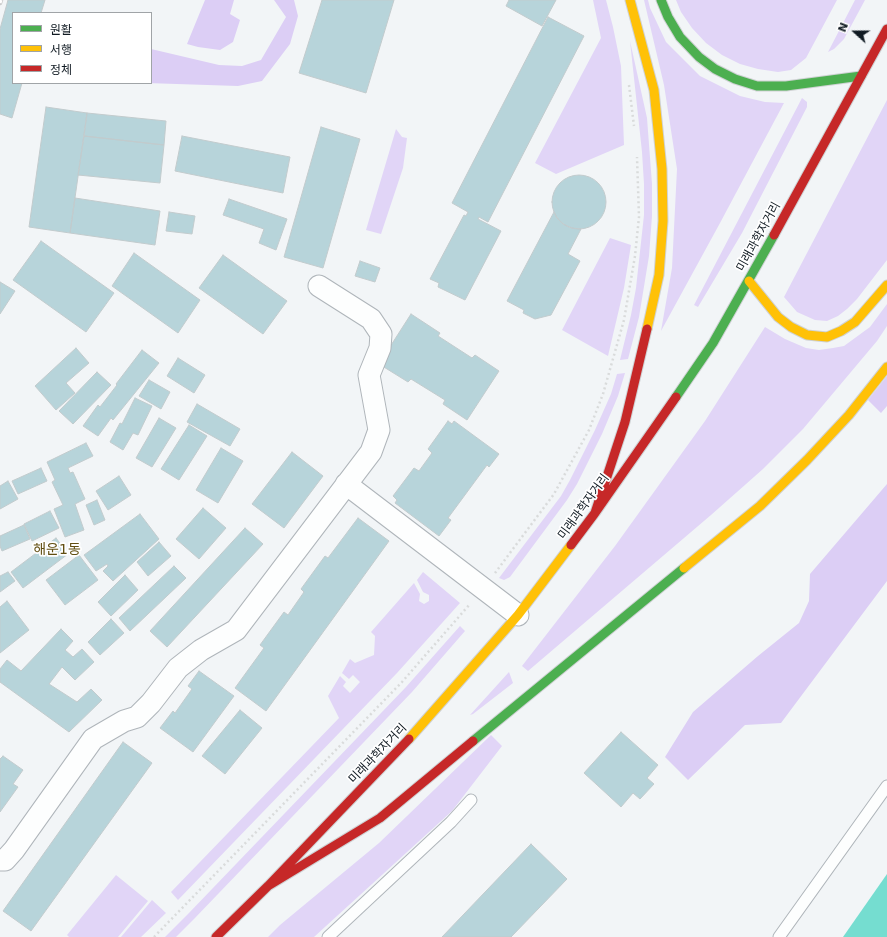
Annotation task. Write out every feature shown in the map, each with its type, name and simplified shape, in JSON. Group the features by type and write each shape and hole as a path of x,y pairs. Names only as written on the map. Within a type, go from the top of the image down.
{"main road":[{"path":"595,513 625,422 640,362 659,275 663,221 662,169 654,90 630,0"},
{"path":"660,0 680,37 699,57 715,69 735,79 757,86 786,86 861,76"},
{"name":"미래과학자거리","path":"216,937 268,886 413,735 518,615 595,513 712,343 749,280 887,29"},
{"path":"749,280 778,316 791,327 807,335 827,337 841,331 855,322 874,302 887,285"},
{"path":"268,886 380,818 760,506 807,460 849,415 887,367"}],"street":[{"path":"0,860 5,860 14,850 93,739 124,721 137,718 151,703 178,668 201,650 236,630 371,452 379,430 369,375 380,348 381,334 371,319 319,286"},
{"path":"346,484 518,615"}],"lane":[{"path":"779,937 887,786"},
{"path":"328,937 451,822 471,800"}],"path":[{"path":"628,83 635,130"},
{"path":"154,937 402,682 458,619 554,494 589,430 610,374 624,320 635,256 639,217 637,154"}],"shaded area":[{"path":"205,0 234,0 230,14 240,20 233,42 220,50 187,44"},
{"path":"274,0 294,0 298,16 290,44 262,81 238,86 152,83 152,49 219,65 242,66 261,60 286,17"},
{"path":"593,0 606,0 613,27 621,66 624,145 556,174 535,163 601,38"},
{"path":"644,0 648,0 650,8 666,42 700,76 740,96 765,102 784,103 661,331 672,268 677,169 664,85"},
{"path":"676,0 837,0 806,58 791,70 778,72 740,64 722,55 706,43 692,28 681,12"},
{"path":"855,0 865,0 844,39 834,49 828,52"},
{"path":"630,41 647,118 652,184 652,216 649,256 639,317 628,359 620,360 636,288 644,215 642,152"},
{"path":"802,98 807,102 807,107 742,233 698,307 694,305"},
{"path":"887,100 887,260 857,299 847,309 838,316 827,321 815,320 797,312 784,297"},
{"path":"396,129 402,137 407,138 403,168 381,234 366,230"},
{"path":"610,238 631,245 624,288 608,356 562,330"},
{"path":"887,304 887,326 877,341 803,429 763,469 528,671 522,666 615,546 705,421 765,327 785,339 806,348 819,350 844,346 870,327"},
{"path":"625,373 618,396 602,434 577,484 567,500 510,577 504,580 499,578 561,496 595,430 611,394 617,374"},
{"path":"887,376 887,406 881,413 868,400"},
{"path":"887,484 887,581 781,723 745,725 688,780 665,757 693,712 799,623 809,601 810,574"},
{"path":"423,572 460,603 397,673 178,900 171,892 339,718 328,696 340,676 346,682 343,686 350,693 360,682 353,675 349,679 342,673 350,659 355,663 374,655 375,636 371,632 414,583 420,594 419,601 424,604 429,601 429,595 423,592 417,580"},
{"path":"460,626 465,631 412,692 176,937 165,937 406,687"},
{"path":"509,672 513,683 470,715"},
{"path":"491,735 502,746 452,811 314,937 268,937 280,925 379,843"},
{"path":"887,874 887,937 843,937"},
{"path":"116,875 148,901 118,937 69,937 67,935"},
{"path":"152,900 166,913 141,937 121,937"}],"building":[{"path":"8,0 45,0 41,12 12,12 12,84 22,84 12,118 0,114 0,29"},
{"path":"322,0 394,0 366,93 299,73"},
{"path":"509,0 556,0 542,26 506,6"},
{"path":"548,17 584,36 488,222 479,217 478,219 501,231 465,300 438,287 439,283 430,279 464,215 466,216 468,212 452,203"},
{"path":"46,107 87,113 70,233 29,227"},
{"path":"87,113 166,121 164,145 84,136"},
{"path":"321,127 360,139 323,268 284,257"},
{"path":"84,136 164,145 160,183 78,175"},
{"path":"182,136 290,157 283,193 175,171"},
{"path":"579,175 589,177 598,183 604,192 606,202 604,212 598,221 589,227 579,229 569,227 560,221 554,212 552,202 554,192 560,183 569,177"},
{"path":"75,198 160,211 155,245 70,233"},
{"path":"229,199 287,219 276,250 259,243 264,229 223,215"},
{"path":"169,212 195,216 192,234 166,231"},
{"path":"554,212 563,224 572,228 581,229 568,254 580,261 551,315 535,319 523,313 524,310 507,301"},
{"path":"41,241 114,293 86,332 13,280"},
{"path":"134,253 200,300 178,333 112,286"},
{"path":"223,255 287,301 263,334 199,288"},
{"path":"360,261 380,268 375,282 355,276"},
{"path":"0,282 15,291 0,314"},
{"path":"411,314 440,333 438,336 472,358 475,355 499,371 467,420 443,404 445,400 411,379 408,382 379,364"},
{"path":"76,348 89,363 66,383 75,393 56,410 35,386"},
{"path":"142,350 159,363 113,420 111,418 98,436 83,426 98,405 100,407"},
{"path":"178,358 205,375 194,393 167,376"},
{"path":"97,372 111,385 73,424 59,411"},
{"path":"149,380 170,392 161,409 139,396"},
{"path":"135,398 152,406 138,435 133,433 123,450 110,442 120,423 122,424"},
{"path":"197,404 240,429 230,446 187,422"},
{"path":"159,418 176,428 152,467 136,458"},
{"path":"448,421 452,424 454,421 499,454 489,467 487,465 448,518 451,520 439,536 395,503 397,500 393,496 414,468 419,471 432,453 428,449"},
{"path":"189,425 207,436 179,480 161,469"},
{"path":"86,443 93,456 68,468 70,473 73,472 85,499 75,504 84,530 65,537 54,509 63,505 52,482 55,480 47,462"},
{"path":"221,448 243,461 218,503 196,490"},
{"path":"292,452 323,476 284,528 252,504"},
{"path":"41,468 47,481 18,494 12,481"},
{"path":"119,476 131,495 108,510 96,491"},
{"path":"8,481 18,499 0,509 0,486"},
{"path":"97,500 105,520 94,525 86,505"},
{"path":"203,508 226,528 199,559 176,539"},
{"path":"50,511 59,528 32,541 24,524"},
{"path":"140,514 159,539 113,581 103,571 108,566 107,564 96,571 84,555"},
{"path":"358,518 389,541 266,711 235,688 264,648 260,645 284,612 288,615 304,592 301,589 325,556 328,558"},
{"path":"24,525 30,539 2,551 0,546 0,536"},
{"path":"245,528 263,544 167,647 150,631"},
{"path":"56,538 68,554 23,588 11,572"},
{"path":"159,542 171,556 148,576 137,562"},
{"path":"79,555 98,580 65,605 46,580"},
{"path":"174,566 186,578 130,631 119,618"},
{"path":"8,572 15,581 0,592 0,576"},
{"path":"125,575 138,590 111,616 98,602"},
{"path":"7,601 29,630 0,653 0,607"},
{"path":"111,619 124,633 100,655 88,642"},
{"path":"61,629 73,641 65,650 73,657 82,649 94,662 75,680 62,667 49,684 77,702 91,689 102,700 69,732 0,682 0,669 7,660 21,671"},
{"path":"199,671 234,696 193,752 160,728 173,711 175,713 192,689 188,686"},
{"path":"240,710 262,728 225,774 202,756"},
{"path":"621,732 658,765 647,778 654,784 640,799 633,793 621,807 584,773"},
{"path":"123,742 152,763 31,931 3,911"},
{"path":"3,756 23,770 13,784 18,787 0,812 0,759"},
{"path":"531,844 567,879 511,937 442,937"}],"traffic: fast":[{"path":"661,0 668,17 680,37 699,57 715,69 735,79 757,86 786,86 861,76"},
{"path":"676,397 713,343 774,235"},
{"path":"473,741 684,568"}],"traffic: slow":[{"path":"630,0 654,90 662,169 663,221 659,275 647,329"},
{"path":"749,281 778,317 791,327 807,335 827,337 841,331 855,322 887,285"},
{"path":"684,568 760,506 807,460 849,415 887,367"},
{"path":"409,739 518,615 571,545"}],"traffic: jam":[{"path":"774,235 887,29"},
{"path":"595,513 625,422 647,329"},
{"path":"571,545 676,397"},
{"path":"216,937 268,886 409,739"},
{"path":"268,886 380,818 473,741"}],"district":[{"name":"해운1동","path":"57,550"}]}
